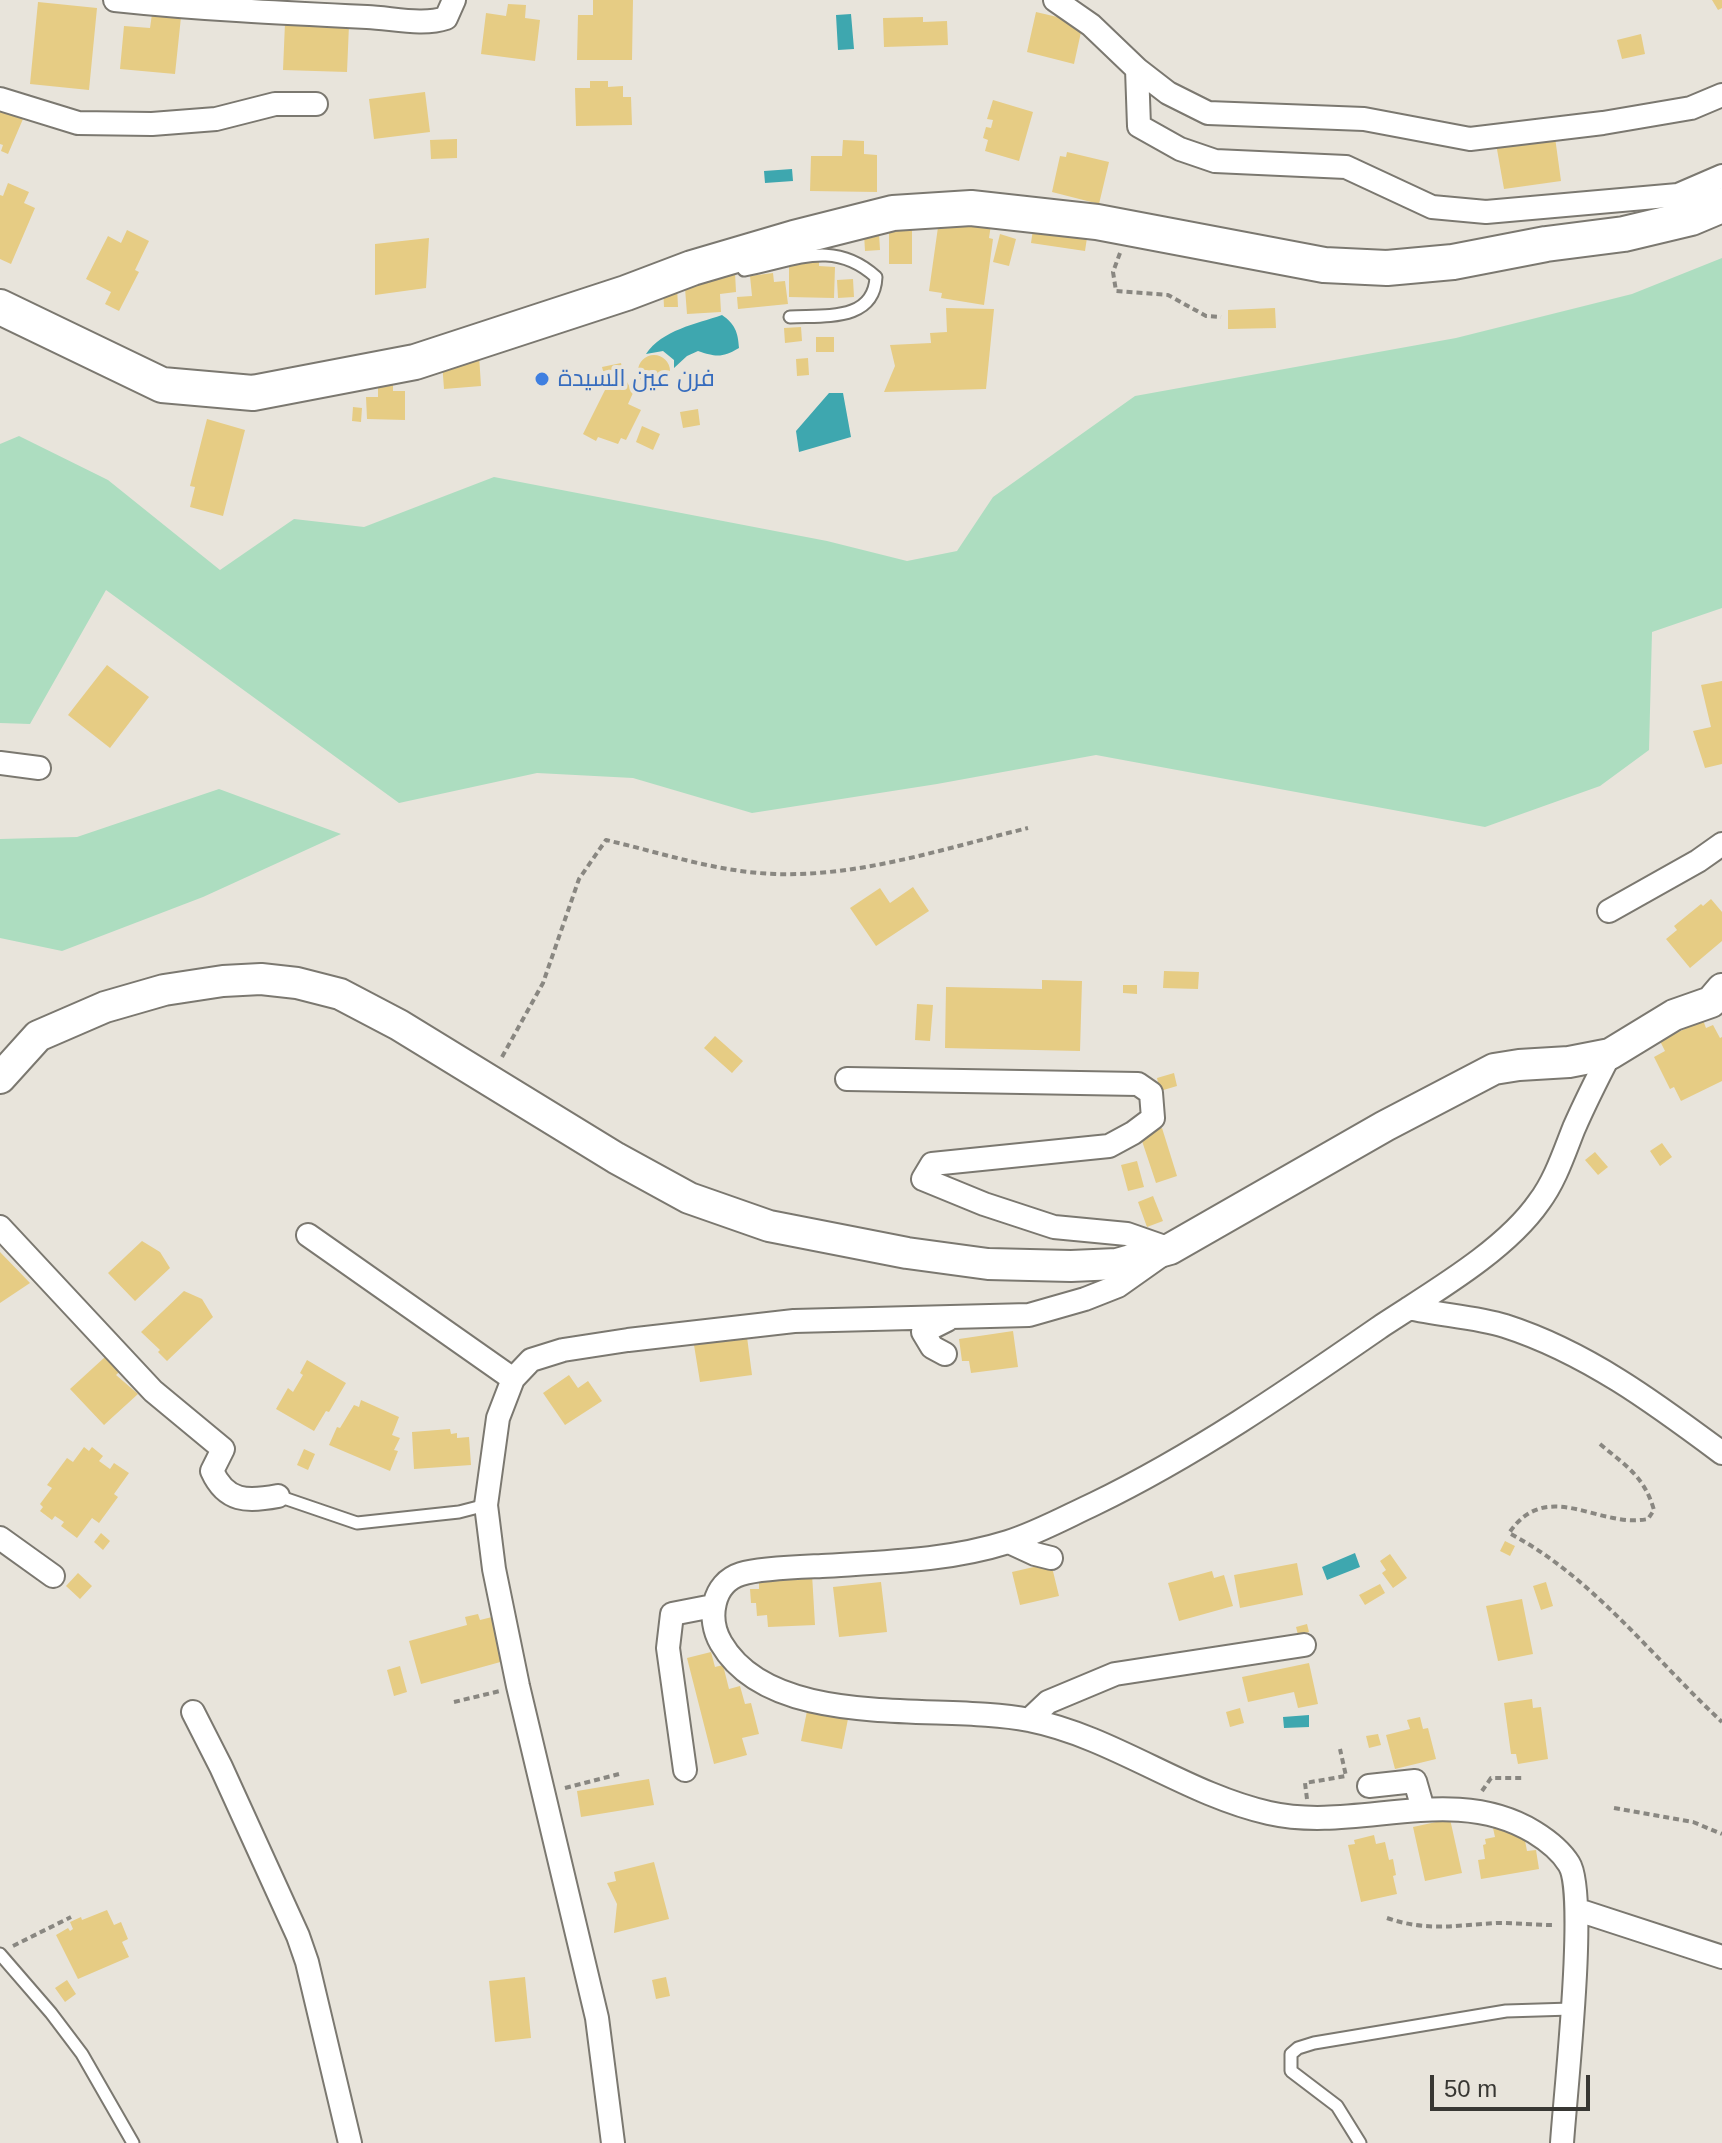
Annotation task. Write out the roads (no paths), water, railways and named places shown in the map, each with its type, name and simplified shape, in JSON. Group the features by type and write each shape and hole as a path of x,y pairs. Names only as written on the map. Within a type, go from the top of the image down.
{"main road":[{"path":"0,307 162,385 253,393 415,362 626,293 692,268 893,213 971,208 1097,222 1324,265 1387,268 1453,262 1546,244 1624,234 1691,218 1722,205"}],"street":[{"path":"115,0 203,9 435,22 446,18 454,0"},
{"path":"1055,0 1091,25 1137,69 1168,93 1208,113 1364,119 1470,139 1603,123 1691,108 1722,95"},
{"path":"1137,69 1139,126 1180,149 1215,161 1346,167 1432,207 1486,212 1678,195 1722,176"},
{"path":"0,99 78,123 152,124 216,119 275,104 316,104"},
{"path":"0,763 39,768"},
{"path":"1609,911 1722,844"},
{"path":"0,1078 38,1036 105,1007 164,990 223,981 261,979 297,983 340,994 399,1025 616,1158 689,1198 769,1226 907,1253 988,1264 1117,1264 1170,1249"},
{"path":"613,2143 597,2018 518,1686 494,1569 486,1505 498,1418 513,1379 531,1360 563,1350 628,1340 794,1321 1029,1315 1085,1299 1118,1286 1170,1249 1385,1126 1494,1069 1569,1062 1610,1054 1674,1015 1718,1004"},
{"path":"1562,2143 1577,1918 1573,1868 1558,1851 1526,1828 1503,1818 1442,1808 1308,1817 1272,1814 1208,1795 1082,1737 1029,1720 819,1704 784,1693 758,1679 721,1644 713,1606 723,1585 738,1575 803,1567 933,1559 1009,1542 1139,1482 1205,1445 1470,1267 1523,1222 1542,1199 1610,1054"},
{"path":"847,1079 1138,1084 1151,1093 1153,1118 1109,1146 932,1164 923,1179 984,1204 1054,1227 1127,1234 1170,1249"},
{"path":"0,1227 153,1391 223,1449 212,1471 219,1487 247,1502 278,1496"},
{"path":"308,1235 513,1379"},
{"path":"1409,1308 1504,1326 1592,1364 1642,1395 1722,1453"},
{"path":"945,1354 932,1347 923,1332 951,1318"},
{"path":"0,1538 53,1576"},
{"path":"1009,1542 1051,1558"},
{"path":"685,1770 668,1648 672,1614 713,1606"},
{"path":"1029,1720 1048,1702 1115,1674 1304,1645"},
{"path":"193,1712 298,1936 350,2143"},
{"path":"1369,1786 1415,1781 1423,1809"},
{"path":"1577,1918 1722,1957"}],"lane":[{"path":"735,257 744,270 785,262 808,253 842,257 864,267 876,277 875,293 867,304 844,314 790,317"},
{"path":"278,1496 357,1523 459,1512 486,1505"},
{"path":"0,1953 82,2054 133,2143"},
{"path":"1360,2143 1337,2106 1291,2071 1291,2054 1298,2048 1506,2011 1571,2009"}],"water":[{"path":"851,14 854,49 838,50 836,15"},
{"path":"792,169 793,181 765,183 764,171"},
{"path":"722,315 733,325 739,348 719,356 698,351 674,368 674,360 663,351 646,354 670,333"},
{"path":"829,393 843,393 851,437 799,452 796,431"},
{"path":"1355,1553 1360,1567 1327,1580 1322,1567"},
{"path":"1309,1715 1309,1727 1284,1728 1283,1717"}],"place":[{"name":"فرن عين السيدة","path":"542,379"}]}
